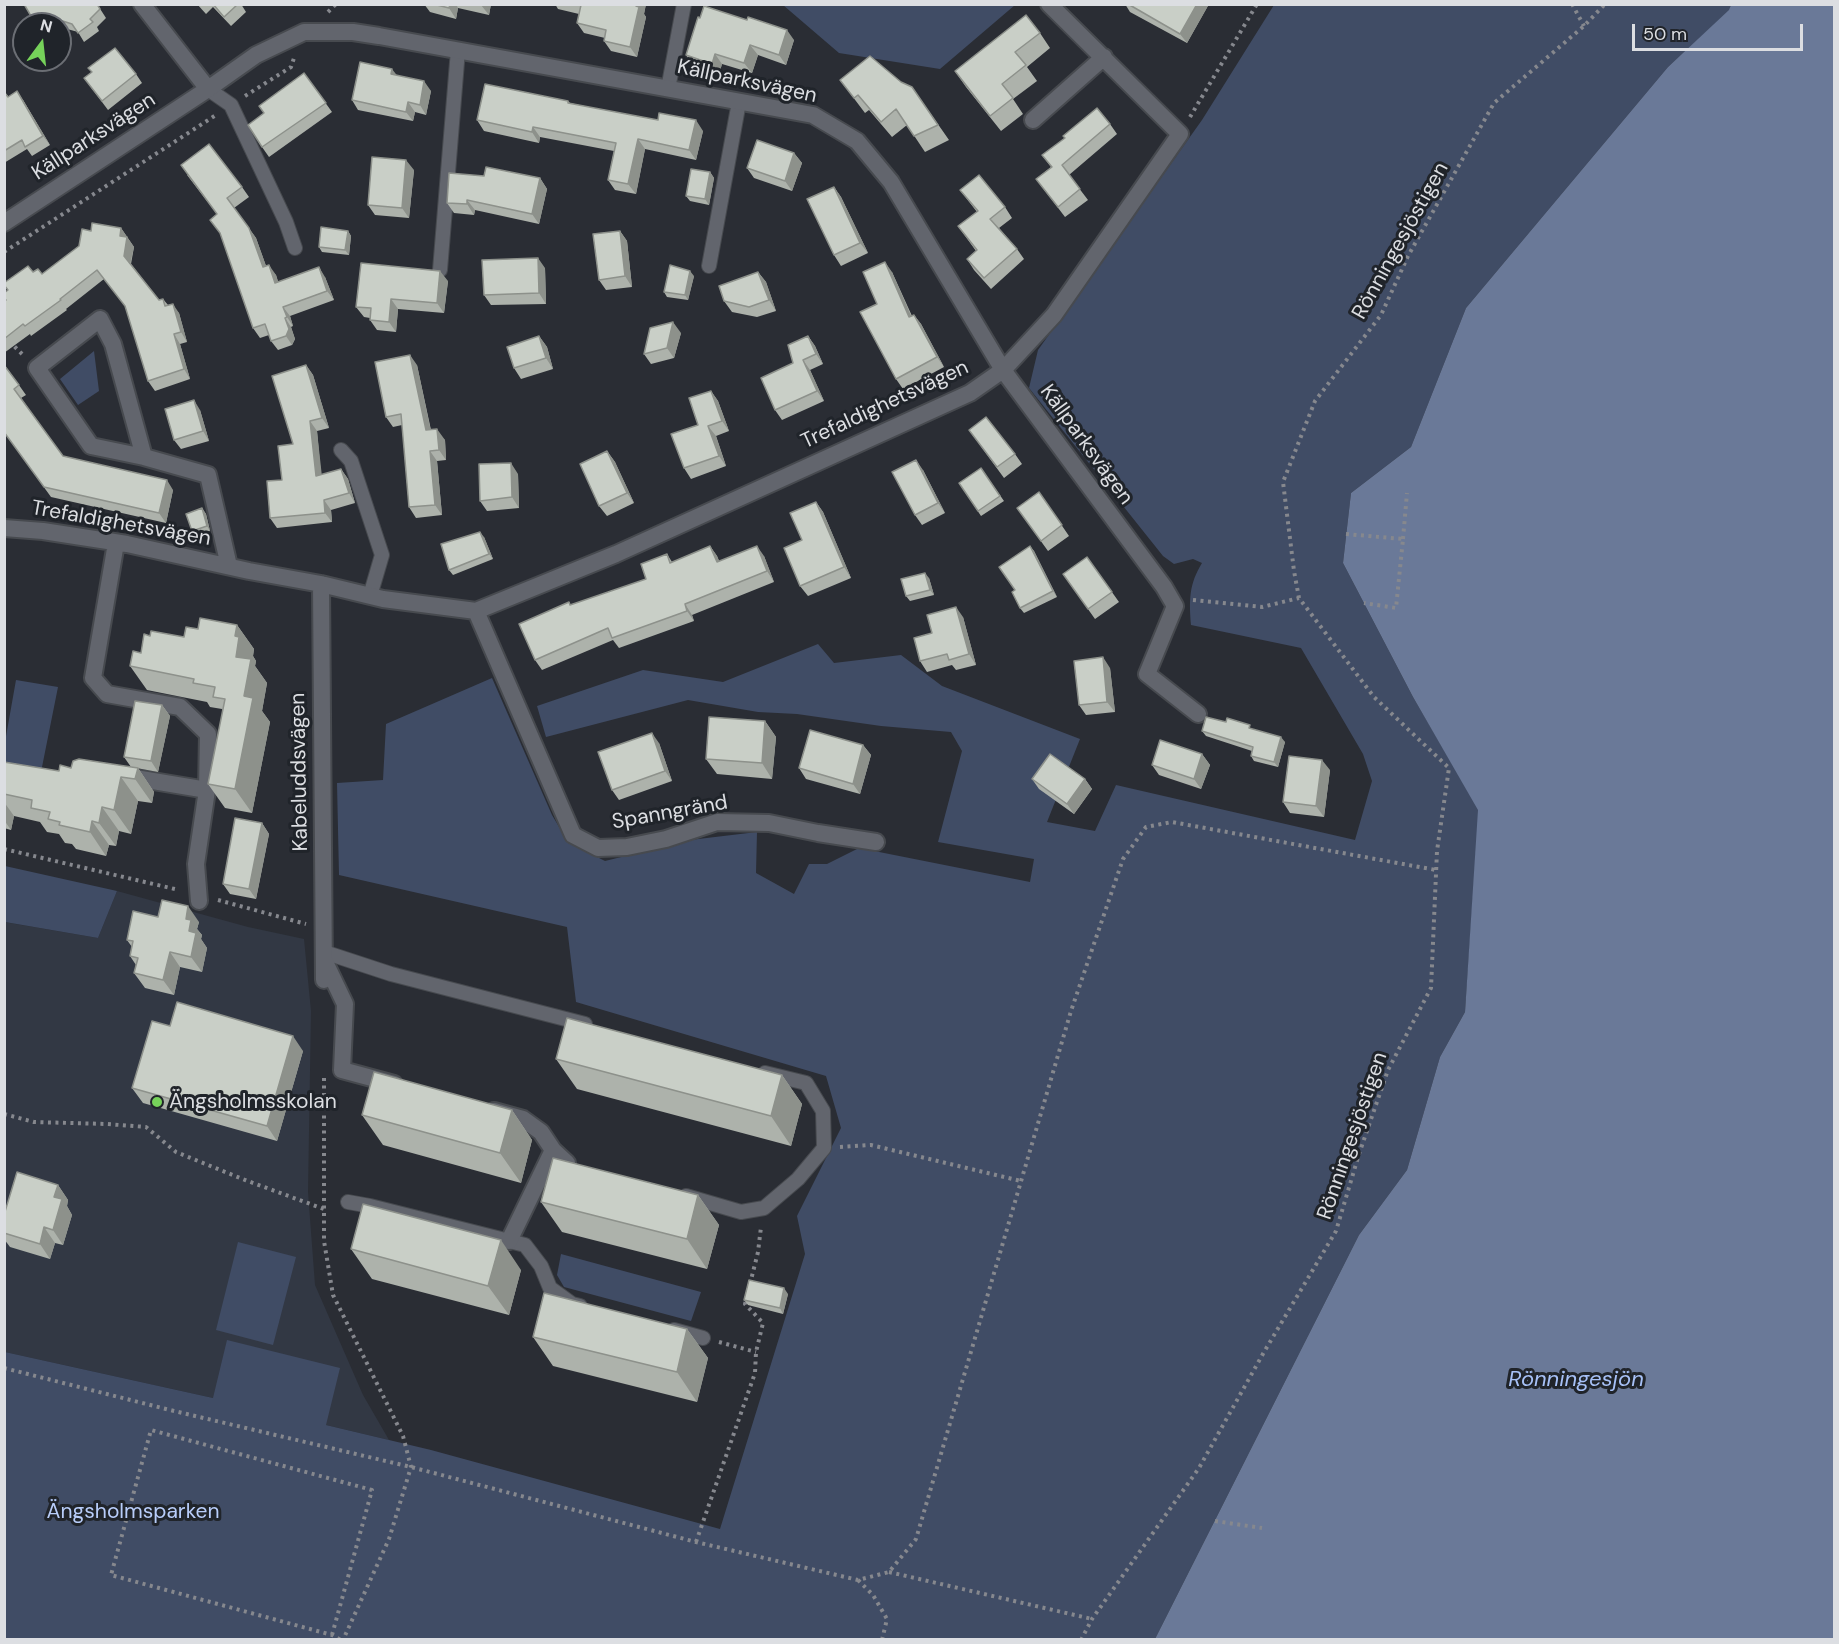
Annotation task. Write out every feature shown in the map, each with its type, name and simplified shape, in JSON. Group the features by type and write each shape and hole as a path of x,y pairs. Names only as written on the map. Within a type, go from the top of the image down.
{"street":[{"path":"142,4 208,89"},
{"path":"1049,4 1180,134"},
{"name":"Källparksvägen","path":"4,223 256,55 304,32 353,32 813,115 857,141 891,182 1003,370 1164,587 1175,606 1147,674 1198,714"},
{"path":"1033,120 1104,57"},
{"name":"Trefaldighetsvägen","path":"4,528 43,531 116,543 370,596 476,611 616,554 970,393 1003,370 1054,315 1180,134"},
{"name":"Trefaldighetsvägen","path":"144,457 113,344 100,319 37,368 91,446 144,457 208,475 229,566"},
{"path":"116,543 93,678 107,694 180,707 208,734 207,790 196,864 199,898"},
{"name":"Kabeluddsvägen","path":"321,584 324,980"},
{"name":"Spanngränd","path":"476,611 573,836 598,848 627,847 666,839 717,822 769,823 876,842"},
{"path":"106,773 207,790"},
{"name":"Kabeluddsvägen","path":"324,955 345,1004 342,1070 410,1088"},
{"path":"478,1106 524,1119 541,1132 553,1150 572,1165"},
{"path":"509,1241 553,1150"}],"lane":[{"path":"668,89 684,4"},
{"path":"440,270 458,50"},
{"path":"208,89 231,105 286,222 295,248"},
{"path":"709,266 739,102"},
{"path":"340,450 357,457 382,555 370,596"},
{"path":"324,955 391,975 602,1029"},
{"path":"676,1194 741,1212 764,1209 798,1179 824,1148 823,1111 806,1083 749,1068"},
{"path":"348,1202 525,1245 541,1266 550,1288 572,1304 594,1309"},
{"path":"659,1326 703,1338"}],"path":[{"path":"1180,134 1257,4"},
{"path":"1572,4 1584,26"},
{"name":"Rönningesjöstigen","path":"1081,1640 1092,1619 1198,1468 1336,1231 1388,1070 1431,988 1437,851 1449,768 1374,697 1299,598 1283,482 1314,401 1381,315 1408,255 1494,103 1584,26 1605,4"},
{"path":"4,252 291,67 304,32"},
{"path":"1364,603 1396,608 1407,493"},
{"path":"1346,534 1403,539"},
{"path":"1190,600 1262,607 1299,598"},
{"path":"889,1572 916,1539 1071,1011 1124,859 1146,827 1172,822 1436,870"},
{"path":"4,849 305,924 324,926"},
{"path":"324,1072 324,1241 333,1295 404,1436 411,1467 389,1539 342,1640 332,1635 111,1575 151,1430 372,1490 332,1635"},
{"path":"4,1114 34,1122 146,1127 176,1152 324,1209"},
{"path":"824,1148 871,1145 1021,1181"},
{"path":"696,1542 755,1373 756,1352 763,1323 745,1304 758,1252 764,1209"},
{"path":"703,1338 756,1352"},
{"path":"4,1368 411,1467 696,1542 858,1581 873,1595 887,1619 882,1640"},
{"path":"1215,1521 1262,1528"},
{"path":"858,1581 889,1572 1092,1619"}],"shaded area":[{"name":"Ängsholmsskolan","path":"117,891 248,927 304,939 311,1011 308,1192 315,1285 363,1395 389,1440 5,1352 4,922 98,938"}],"green space":[{"path":"783,5 1015,5 940,69 839,53"},
{"name":"Ängsholmsparken","path":"1274,5 1731,5 1730,10 1668,67 1466,308 1411,447 1351,493 1343,563 1413,697 1479,810 1465,1012 1440,1057 1407,1170 1359,1235 1155,1639 5,1640 5,1352 213,1398 227,1340 340,1368 326,1425 431,1450 720,1529 805,1254 797,1216 841,1128 826,1076 576,1002 567,927 339,875 337,783 383,780 386,724 492,678 552,815 565,837 583,850 605,861 690,840 757,832 756,873 794,894 809,864 827,864 859,848 1030,882 1034,859 938,842 962,751 951,732 881,726 797,714 758,712 688,700 546,737 537,706 643,670 723,682 818,644 834,663 901,655 942,686 1080,739 1047,822 1095,831 1116,785 1355,840 1372,781 1363,754 1301,648 1191,625 1191,593 1202,563 1193,559 1174,564 1163,556 1029,388 1038,350 1202,120"},
{"path":"94,351 99,391 78,405 60,379"},
{"path":"16,680 58,687 41,772 5,765 5,742"},
{"path":"5,866 117,891 98,938 5,922"},
{"path":"238,1242 296,1257 273,1345 216,1330"},
{"path":"561,1254 701,1292 691,1321 564,1287 557,1275"}],"water":[{"name":"Rönningesjön","path":"1731,5 1834,5 1834,1639 1155,1639 1359,1235 1407,1170 1440,1057 1465,1012 1478,810 1413,697 1343,563 1351,493 1411,447 1466,308 1668,67 1729,10"}],"building":[{"path":"24,4 97,4 100,9 90,19 93,22 78,33 72,24 72,12 29,12"},
{"path":"213,4 238,4 224,17"},
{"path":"433,4 450,4 449,8"},
{"path":"577,4 637,4 636,6 639,7 630,47 604,41 606,30 577,23 581,5"},
{"path":"1128,4 1197,4 1180,34"},
{"path":"704,6 787,30 779,55 750,45 744,63 715,54 712,64 686,55 698,17 700,18"},
{"path":"1026,15 1040,33 1015,52 1026,65 1002,84 1013,98 990,116 955,71"},
{"path":"115,48 136,74 102,101 84,78 92,72 88,68"},
{"path":"870,56 901,82 912,87 938,125 914,136 896,109 881,122 858,95 854,98 840,80"},
{"path":"360,62 392,69 391,74 424,81 420,105 408,102 406,112 352,100"},
{"path":"304,73 326,103 262,147 248,125 264,113 259,106"},
{"path":"485,84 658,120 659,113 696,120 689,150 638,139 628,184 608,180 616,143 533,127 532,132 477,120"},
{"path":"17,91 43,136 25,147 22,140 4,151 4,92 8,97"},
{"path":"1097,108 1110,124 1062,165 1080,189 1058,207 1036,179 1052,167 1042,155 1065,138 1063,136"},
{"path":"757,140 794,153 785,181 747,168"},
{"path":"209,144 242,187 227,198 249,228 263,267 269,265 275,283 319,267 327,291 283,307 289,329 286,336 271,341 265,324 253,328 220,233 210,220 217,214 181,165"},
{"path":"372,157 406,160 402,208 368,205"},
{"path":"486,167 540,178 532,214 467,200 467,204 447,203 449,173 484,176"},
{"path":"691,169 710,172 705,199 686,196"},
{"path":"979,175 1005,207 990,219 1017,249 984,278 967,259 977,250 958,226 978,211 960,190"},
{"path":"834,187 860,243 834,255 807,199"},
{"path":"92,223 121,228 120,236 127,237 124,256 159,300 163,299 165,306 173,304 181,332 174,334 184,369 148,381 125,306 97,270 61,300 4,339 4,302 6,300 4,293 8,290 4,283 28,266 33,272 38,269 42,274 79,246 82,229 91,231"},
{"path":"321,227 348,231 345,250 319,247"},
{"path":"620,231 625,276 599,280 593,234"},
{"path":"538,258 539,293 484,295 482,260"},
{"path":"885,262 909,317 914,315 937,357 896,379 860,312 877,304 863,272"},
{"path":"361,263 440,271 437,303 391,299 389,322 370,320 371,308 356,307"},
{"path":"670,265 690,271 685,295 664,292"},
{"path":"758,272 769,300 749,307 724,301 719,286"},
{"path":"673,322 667,348 644,354 650,328"},
{"path":"539,336 546,358 514,368 507,347"},
{"path":"808,336 816,354 803,360 817,391 775,410 761,378 793,363 788,345"},
{"path":"410,355 426,430 437,429 439,450 430,451 435,505 409,507 401,414 386,417 375,362"},
{"path":"4,365 19,385 14,389 63,456 167,480 159,513 44,487 4,432"},
{"path":"306,365 322,418 310,421 316,476 341,469 349,493 324,500 325,513 270,518 267,481 282,480 278,446 293,444 272,376"},
{"path":"711,391 722,421 708,426 719,456 684,468 671,434 698,425 689,398"},
{"path":"194,400 203,431 174,440 165,409"},
{"path":"986,417 1015,454 997,467 969,430"},
{"path":"607,451 627,493 599,506 580,464"},
{"path":"916,460 938,503 915,515 892,472"},
{"path":"511,463 512,497 480,501 479,464"},
{"path":"981,468 1000,496 978,511 959,483"},
{"path":"1039,492 1062,525 1041,541 1017,508"},
{"path":"816,502 844,567 800,586 784,548 802,540 790,513"},
{"path":"202,508 207,526 192,531 186,514"},
{"path":"480,532 489,554 449,570 441,544"},
{"path":"710,546 717,562 757,546 767,571 685,604 687,611 612,638 608,628 535,660 519,624 569,602 570,605 646,579 641,564 667,554 670,563"},
{"path":"1030,546 1053,591 1020,608 1012,592 1015,590 999,567"},
{"path":"1087,557 1112,592 1088,609 1063,574"},
{"path":"925,573 930,590 906,596 901,579"},
{"path":"956,607 969,654 949,660 947,654 920,661 914,638 932,633 927,615"},
{"path":"200,618 237,625 235,636 239,637 236,657 251,659 244,696 253,698 235,789 208,784 225,699 213,697 215,687 193,683 194,679 130,666 133,651 141,653 144,634 150,636 151,631 184,637 186,627 198,629"},
{"path":"1103,657 1107,702 1079,705 1074,661"},
{"path":"135,701 162,705 151,761 124,757"},
{"path":"709,717 765,721 762,763 706,759"},
{"path":"1206,717 1226,722 1227,718 1250,725 1249,728 1281,737 1274,762 1251,756 1253,747 1202,731"},
{"path":"810,730 863,745 853,784 799,768"},
{"path":"652,733 665,771 612,790 598,752"},
{"path":"1160,740 1202,754 1194,779 1152,765"},
{"path":"1050,754 1085,779 1067,804 1032,779"},
{"path":"1289,756 1322,760 1316,806 1283,802"},
{"path":"79,759 138,768 135,779 121,777 114,810 102,807 99,823 92,821 90,832 59,825 60,822 48,819 50,812 31,808 32,800 4,794 4,762 59,771 60,765 71,768 73,761"},
{"path":"235,818 262,823 249,889 223,884"},
{"path":"162,900 188,906 186,919 191,920 189,931 196,933 191,957 170,952 163,980 134,973 138,958 130,956 133,941 127,940 133,911 158,917"},
{"path":"177,1002 293,1036 267,1126 132,1088 152,1021 170,1026"},
{"path":"567,1018 782,1075 771,1116 556,1059"},
{"path":"374,1072 512,1110 500,1153 362,1115"},
{"path":"553,1158 698,1195 687,1239 541,1202"},
{"path":"17,1172 58,1185 54,1197 62,1199 53,1230 44,1227 40,1244 4,1233 4,1215"},
{"path":"363,1204 501,1240 488,1286 351,1249"},
{"path":"749,1280 784,1288 780,1308 744,1300"},
{"path":"544,1293 687,1329 677,1372 533,1337"}],"place":[{"name":"Ängsholmsskolan","path":"157,1102"}]}
